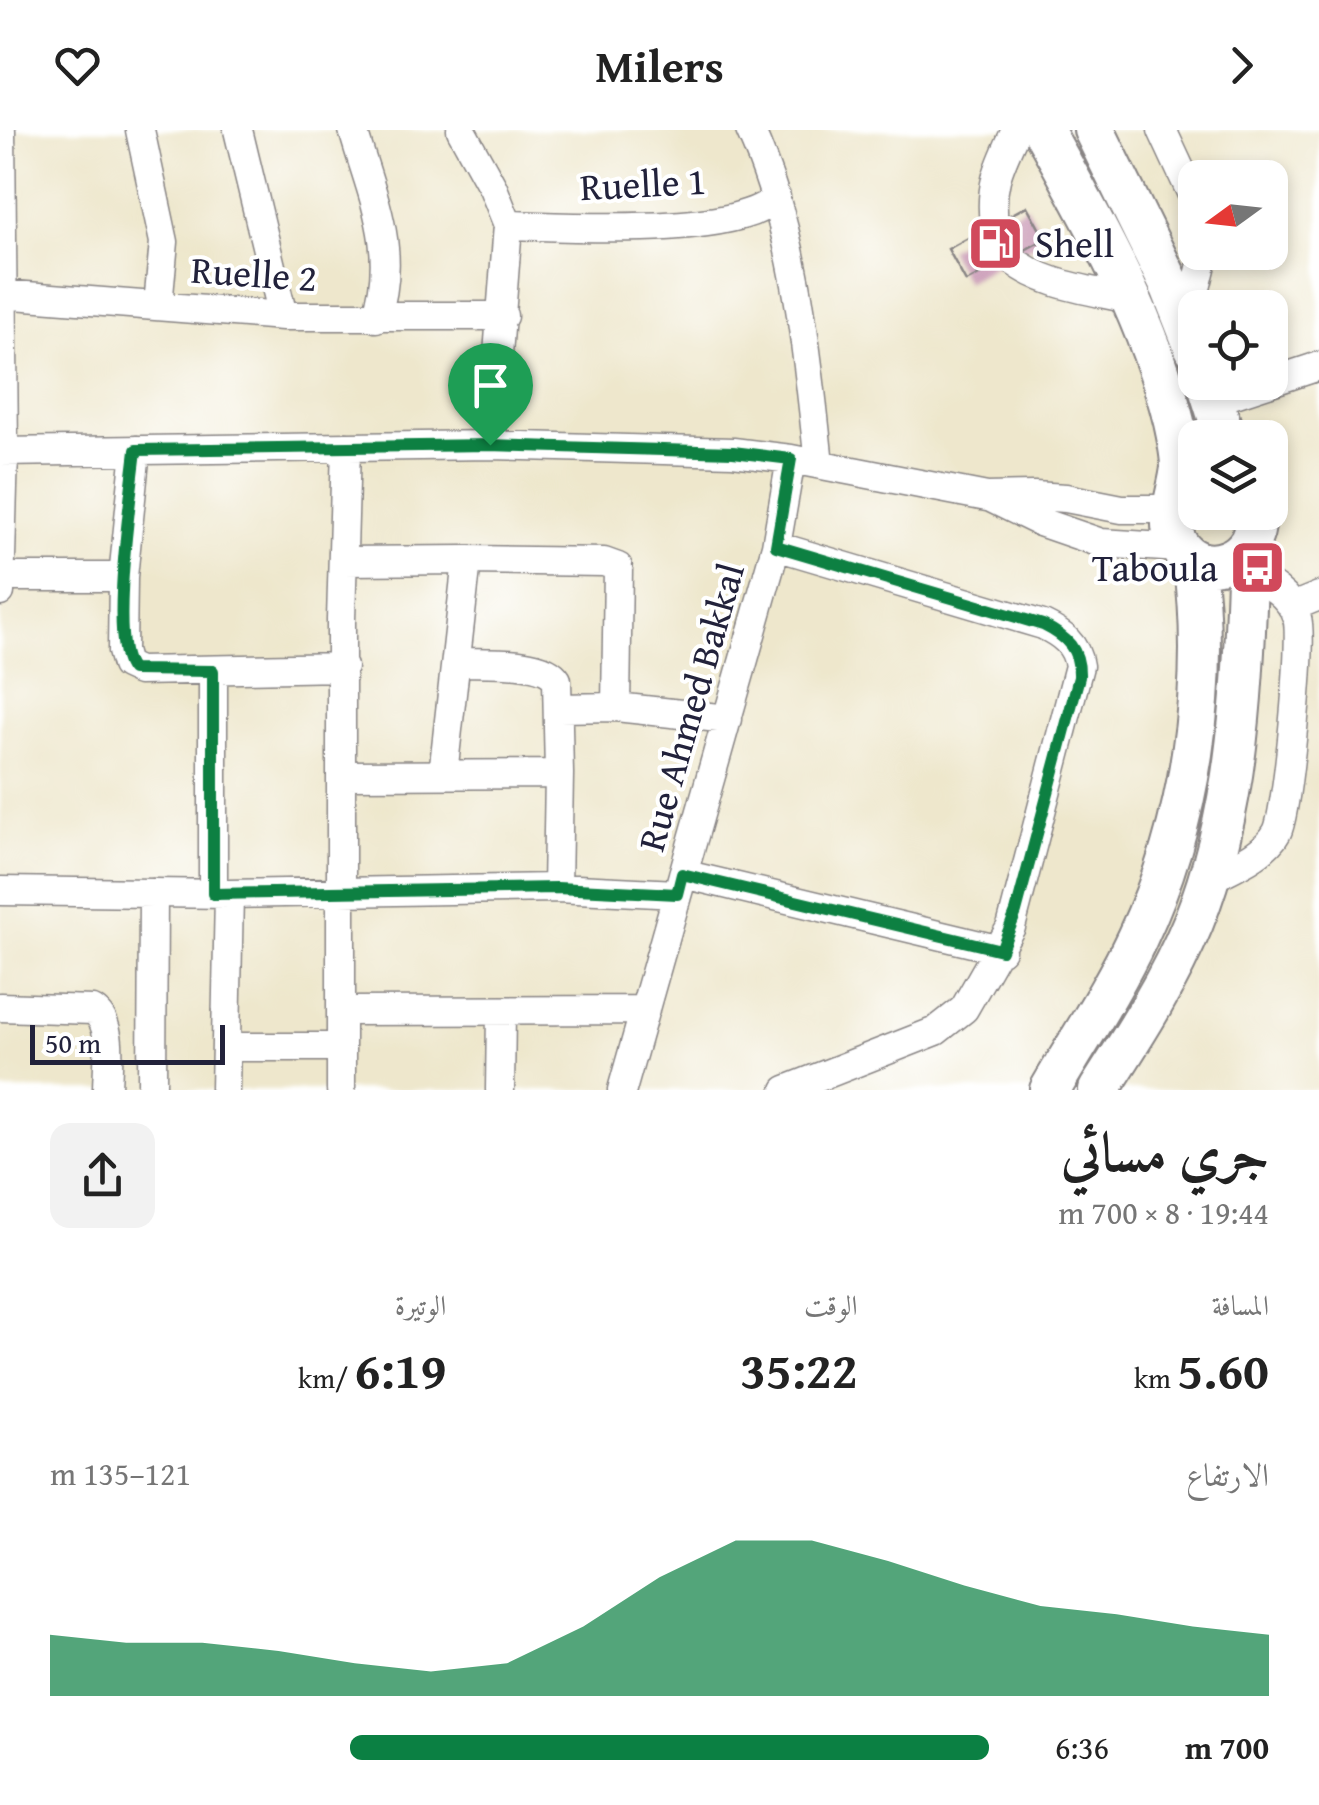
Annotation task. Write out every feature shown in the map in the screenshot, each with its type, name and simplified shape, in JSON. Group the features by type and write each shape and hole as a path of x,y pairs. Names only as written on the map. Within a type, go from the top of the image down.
{"highway":[{"path":"1043,130 1133,300 1152,348 1178,446"},
{"path":"1094,130 1178,309"},
{"path":"1050,1090 1137,938 1160,880 1180,811 1193,744 1201,629 1186,530"},
{"path":"1189,530 1208,564 1224,564 1237,558 1250,544"},
{"path":"1100,1090 1166,977 1192,926 1208,880 1238,740 1250,544"}],"street":[{"path":"0,592 1,130"},
{"path":"140,130 164,242 158,305"},
{"path":"238,130 283,316"},
{"path":"353,130 387,256 384,293 376,318"},
{"path":"460,130 493,188 508,226 490,445"},
{"name":"Ruelle 1","path":"750,130 775,188 804,330 819,464"},
{"path":"994,224 991,199 995,176 1016,130"},
{"path":"1162,130 1178,164"},
{"name":"Ruelle 1","path":"508,226 682,227 763,207 776,197"},
{"path":"1010,258 1025,271 1047,280 1133,300"},
{"name":"Ruelle 2","path":"1,294 283,316 503,316"},
{"path":"1215,407 1319,366"},
{"path":"2,452 490,445 733,452 791,459 987,497 1050,497 1178,519"},
{"path":"341,1090 346,447"},
{"path":"136,450 122,577 122,652 126,665 139,672 343,668"},
{"name":"Rue Ahmed Bakkal","path":"622,1090 776,546 791,459"},
{"path":"987,497 1040,522 1101,543 1178,522"},
{"path":"1208,880 1268,844 1282,819 1300,648 1298,619 1306,601 1272,586 1250,544"},
{"path":"776,546 1043,625 1066,638 1074,649 1079,677 1016,912 1001,950 964,1008 947,1025 786,1090"},
{"path":"443,774 466,560"},
{"path":"344,561 604,562 618,568 616,707"},
{"path":"0,577 122,577"},
{"path":"456,662 546,668 557,680 557,888"},
{"path":"213,671 227,1047 225,1090"},
{"path":"559,708 616,707 728,719"},
{"path":"342,774 559,774"},
{"path":"0,891 221,894 680,884 1001,950"},
{"path":"152,893 152,1090"},
{"path":"0,1007 93,1010 102,1016 106,1027 107,1090"},
{"path":"341,1011 645,1010"},
{"path":"500,1090 501,1011"},
{"path":"227,1047 341,1048"}],"building":[{"name":"Shell","path":"1027,206 1045,239 966,282 948,249"}],"place":[{"name":"Shell","path":"996,244"},
{"name":"Taboula","path":"1257,568"}],"route":[{"path":"490,445 733,452 791,459 776,546 1043,625 1066,638 1078,656 1079,677 1016,912 1001,950 682,874 677,894 557,888 213,894 213,671 139,672 126,665 122,652 122,577 136,450 490,445"}]}
